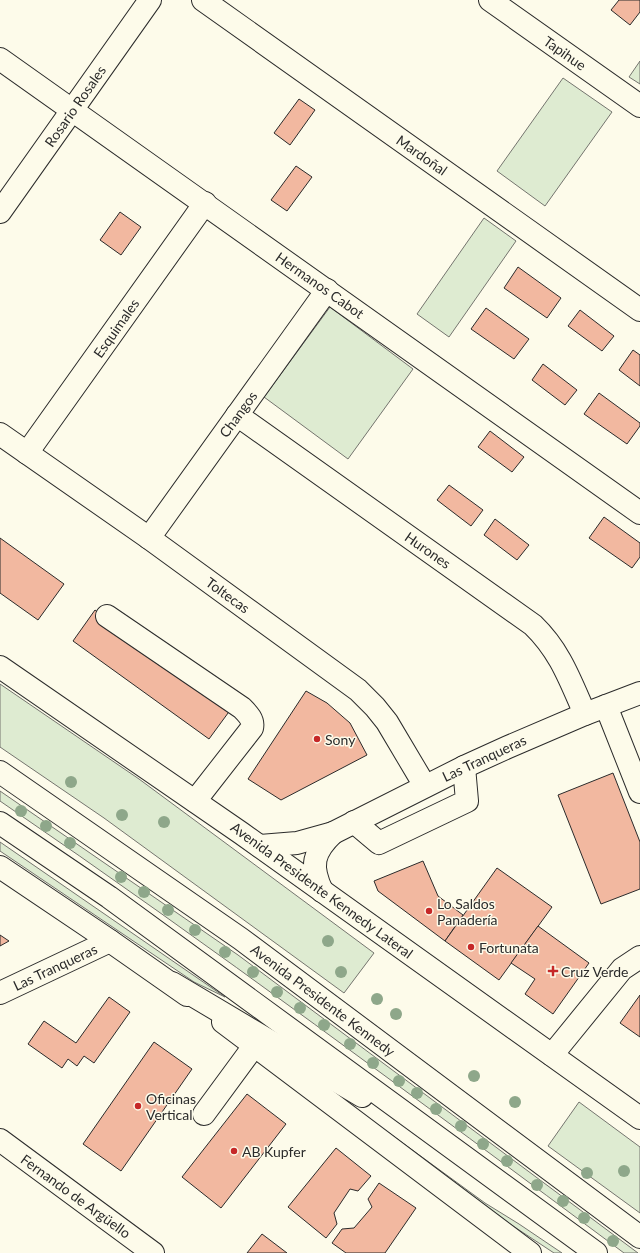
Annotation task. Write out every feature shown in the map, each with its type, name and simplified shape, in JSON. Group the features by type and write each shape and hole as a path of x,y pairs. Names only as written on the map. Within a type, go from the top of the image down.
{"main road":[{"name":"Rosario Rosales","path":"0,212 150,0"},
{"name":"Mardoñal","path":"203,0 640,310"},
{"name":"Tapihue","path":"490,0 640,106"},
{"name":"Hermanos Cabot","path":"0,59 640,513"},
{"name":"Esquimales","path":"27,453 205,203"},
{"name":"Changos","path":"149,538 327,290"},
{"name":"Hurones","path":"237,415 533,625 558,655 585,714"},
{"name":"Toltecas","path":"0,434 149,538 358,690 387,722 425,786"},
{"path":"106,616 242,708 251,719 253,724 252,728 195,801"},
{"name":"Avenida Presidente Kennedy Lateral","path":"0,667 260,846 640,1118"},
{"name":"Las Tranqueras","path":"260,846 297,843 333,833 464,767 585,714 640,693"},
{"path":"606,706 640,792"},
{"path":"354,822 379,843 467,801 464,767"},
{"name":"Avenida Presidente Kennedy","path":"0,772 241,939 640,1237"},
{"path":"0,823 109,897 596,1253"},
{"name":"Las Tranqueras","path":"322,891 315,873 314,864 320,846 333,833"},
{"path":"0,867 172,983 337,1082 450,1146"},
{"name":"Las Tranqueras","path":"0,993 110,941"},
{"path":"552,1056 622,969 640,957"},
{"path":"172,983 530,1253"},
{"path":"204,1114 254,1046"},
{"name":"Fernando de Argüello","path":"0,1140 153,1253"}],"green space":[{"path":"640,61 640,84 629,77"},
{"path":"563,78 612,112 545,206 497,171"},
{"path":"484,218 516,241 449,337 417,314"},
{"path":"330,307 413,369 348,459 264,397"},
{"path":"0,684 139,779 374,953 344,993 104,818 0,747"},
{"path":"0,791 238,955 638,1253 624,1253 236,967 0,801"},
{"path":"0,842 225,997 194,982 0,851"},
{"path":"579,1102 640,1147 640,1213 548,1146"},
{"path":"389,1133 485,1203 562,1253 554,1253 510,1224"}],"building":[{"path":"619,0 640,0 640,12 630,25 611,10"},
{"path":"299,99 315,110 290,145 274,133"},
{"path":"296,166 312,177 287,211 271,200"},
{"path":"120,212 141,227 121,255 100,240"},
{"path":"518,267 561,298 547,318 504,288"},
{"path":"486,308 529,339 514,359 471,329"},
{"path":"580,310 614,336 602,351 568,326"},
{"path":"633,350 640,355 640,386 619,370"},
{"path":"543,364 577,390 565,405 532,380"},
{"path":"599,393 640,423 640,426 627,444 584,414"},
{"path":"490,431 524,457 512,472 478,447"},
{"path":"449,485 483,510 471,526 437,500"},
{"path":"604,517 640,543 640,557 632,568 589,538"},
{"path":"495,519 529,545 517,560 484,535"},
{"path":"0,538 64,584 38,620 0,593"},
{"path":"95,610 231,709 209,739 73,641"},
{"name":"Sony","path":"306,691 327,703 350,723 367,755 281,800 248,779"},
{"path":"613,773 640,842 640,889 601,904 558,795"},
{"path":"423,861 438,896 463,915 445,941 378,891 374,881"},
{"path":"497,868 552,907 499,980 445,941"},
{"name":"Cruz Verde","path":"538,926 589,963 553,1014 525,994 535,979 511,963"},
{"path":"0,935 9,941 0,946"},
{"path":"640,995 640,1037 620,1023"},
{"path":"109,997 130,1012 94,1063 84,1056 77,1066 68,1059 62,1068 28,1044 44,1021 76,1043"},
{"name":"Oficinas Vertical","path":"154,1042 192,1069 121,1171 83,1144"},
{"name":"AB Kupfer","path":"247,1094 286,1124 221,1208 182,1177"},
{"path":"336,1148 371,1176 358,1191 350,1189 334,1213 337,1224 326,1238 288,1207"},
{"path":"379,1183 416,1208 385,1253 346,1253 332,1243 342,1229 354,1228 372,1207 368,1199"},
{"path":"262,1234 287,1253 247,1253"}],"place":[{"name":"Sony","path":"317,739"},
{"name":"Lo Saldos Panadería","path":"429,911"},
{"name":"Fortunata","path":"471,947"},
{"name":"Cruz Verde","path":"553,971"},
{"name":"Oficinas Vertical","path":"138,1106"},
{"name":"AB Kupfer","path":"234,1151"}]}
